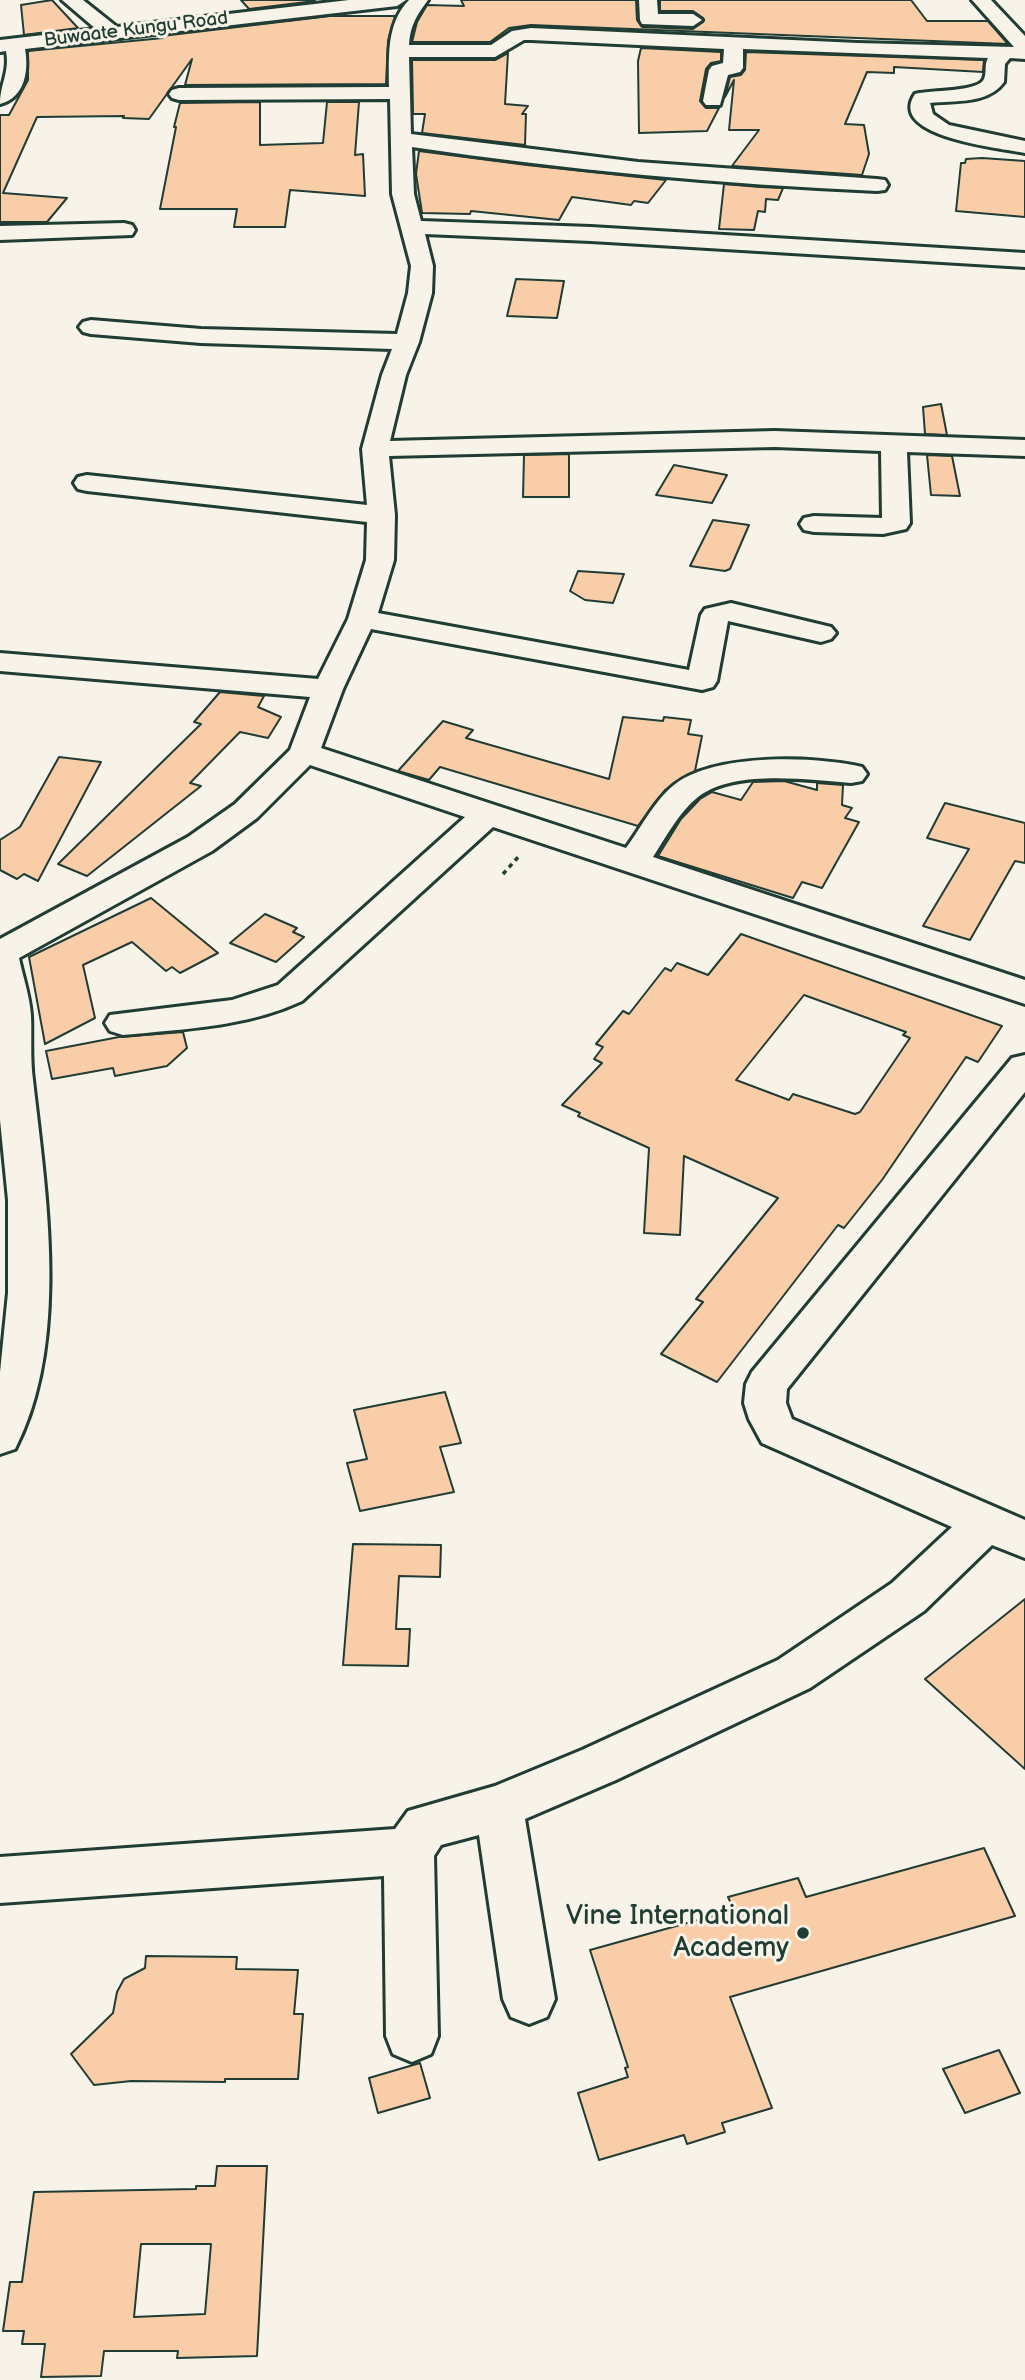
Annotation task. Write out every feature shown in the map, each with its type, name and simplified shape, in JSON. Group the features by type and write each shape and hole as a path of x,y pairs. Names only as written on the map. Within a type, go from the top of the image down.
{"street":[{"path":"71,0 113,33"},
{"name":"Buwaate Kungu Road","path":"7,46 397,0"},
{"path":"0,1437 22,1368 28,1293 27,1200 13,1066 13,1013 0,954 200,844 246,811 304,753 328,689 362,619 380,560 375,449 394,375 421,293 422,266 403,194 399,93 400,34 407,13 419,0"},
{"path":"648,0 649,20 714,20"},
{"path":"981,0 1025,47"},
{"path":"400,51 495,51 519,35 531,34 734,44 1025,53"},
{"path":"713,101 719,70 733,68 734,44"},
{"path":"0,98 18,80 20,69 7,46"},
{"path":"1004,54 995,62 994,82 984,91 922,98 920,103 923,117 942,130 1025,147"},
{"path":"179,94 399,93"},
{"path":"400,139 538,158 701,175 877,185"},
{"path":"411,227 592,234 1025,260"},
{"path":"0,233 124,230"},
{"path":"91,327 201,336 407,342"},
{"path":"375,449 775,439 1025,448"},
{"path":"814,524 883,526 895,523 894,442"},
{"path":"87,483 380,515"},
{"path":"362,619 702,681 715,615 731,612 821,633"},
{"path":"0,662 328,689"},
{"path":"304,753 488,814 628,851 1025,992"},
{"path":"628,851 686,790 705,780 745,770 851,774"},
{"path":"123,1023 211,1014 278,1000 290,993 488,814"},
{"path":"1005,1531 778,1431 768,1417 763,1400 768,1384 783,1364 1025,1067"},
{"path":"412,2036 409,1851 425,1827 499,1807 599,1765 794,1674 1005,1531"},
{"path":"499,1807 529,1999"},
{"path":"0,1880 409,1851"}],"building":[{"path":"52,0 78,28 24,35 21,5"},
{"path":"241,0 313,0 315,1 249,9"},
{"path":"461,0 636,0 637,20 642,27 693,29 703,22 703,18 693,11 660,11 660,0 911,0 927,21 988,21 1008,44 531,25 509,28 490,42 412,42 417,22 427,5 464,6"},
{"path":"330,16 395,16 388,41 386,84 185,85 192,59 149,119 123,118 124,116 37,117 3,193 67,198 47,222 0,222 0,115 9,115 28,80 28,51 163,38 162,36"},
{"path":"641,48 721,52 721,61 711,63 706,69 700,101 706,108 719,108 707,131 639,133 638,61"},
{"path":"746,52 984,60 983,72 894,67 894,73 867,72 845,124 864,125 869,154 862,175 732,166 759,130 729,130 734,80 725,97 730,77 741,75 745,70"},
{"path":"508,53 505,104 528,106 522,114 526,114 525,145 422,133 425,114 413,114 412,60 495,60"},
{"path":"260,102 260,145 323,143 327,102 359,102 355,155 363,154 365,196 290,190 285,227 234,227 237,209 160,209 180,103"},
{"path":"419,151 666,180 648,203 634,201 631,205 572,197 559,220 471,211 470,214 422,213 416,174"},
{"path":"966,159 1025,161 1025,217 956,211 961,163 965,163"},
{"path":"724,184 783,188 778,200 766,199 765,212 758,211 754,230 719,229"},
{"path":"516,279 564,281 557,318 507,316"},
{"path":"941,404 947,435 925,434 923,407"},
{"path":"569,454 569,497 523,497 524,455"},
{"path":"927,455 952,456 960,496 931,495"},
{"path":"674,465 727,475 712,503 656,495"},
{"path":"713,520 749,525 730,569 725,571 690,566"},
{"path":"578,571 624,574 613,603 585,600 570,591"},
{"path":"220,692 264,696 258,707 281,717 268,738 240,732 190,783 201,786 87,876 58,864 201,724 194,722"},
{"path":"623,717 663,721 664,717 691,720 688,734 702,736 695,771 665,790 638,826 440,767 429,780 398,771 443,721 473,730 466,738 609,779"},
{"path":"59,757 101,762 38,881 24,874 17,879 0,870 0,840 20,827"},
{"path":"784,781 817,790 817,783 843,785 842,805 852,808 845,818 859,822 822,888 802,882 793,898 658,856 681,819 700,799 712,792 741,800 753,782"},
{"path":"945,803 1025,823 1025,863 1015,861 970,940 923,926 969,849 927,838"},
{"path":"151,898 218,953 180,973 172,967 166,971 132,942 83,965 95,1018 45,1044 29,957"},
{"path":"265,914 297,928 293,932 304,937 276,962 230,943"},
{"path":"741,934 1002,1026 978,1062 966,1057 882,1180 844,1228 838,1225 717,1382 661,1354 703,1302 696,1299 778,1198 684,1156 680,1235 644,1233 649,1148 578,1116 580,1113 562,1105 602,1063 594,1059 603,1047 596,1044 623,1011 629,1014 665,968 671,971 677,963 708,975","holes":["804,995 906,1032 903,1035 910,1038 860,1112 855,1114 793,1094 789,1100 736,1080"]},
{"path":"183,1032 187,1048 167,1066 115,1076 113,1068 52,1079 46,1051 119,1037"},
{"path":"445,1392 461,1443 440,1447 454,1492 360,1511 347,1463 367,1459 354,1410"},
{"path":"353,1544 441,1545 440,1577 399,1576 396,1629 410,1629 408,1666 343,1665"},
{"path":"1025,1599 1025,1769 925,1679"},
{"name":"Vine International Academy","path":"984,1848 1015,1916 730,1997 772,2108 722,2123 725,2132 687,2144 684,2135 599,2160 578,2093 628,2077 625,2068 628,2067 590,1950 734,1910 728,1897 798,1878 806,1897"},
{"path":"146,1956 237,1957 236,1969 298,1970 294,2014 303,2014 298,2079 225,2079 225,2082 131,2081 94,2085 71,2054 113,2013 117,1992 124,1979 145,1968"},
{"path":"999,2050 1020,2093 965,2113 943,2069"},
{"path":"420,2063 430,2098 378,2113 369,2078"},
{"path":"217,2166 267,2166 257,2356 177,2358 178,2351 104,2351 101,2376 41,2377 45,2344 22,2344 24,2331 3,2331 10,2282 22,2282 34,2192 196,2189 196,2186 215,2186","holes":["141,2244 211,2244 205,2314 134,2317"]}],"place":[{"name":"Vine International Academy","path":"803,1933"}]}
